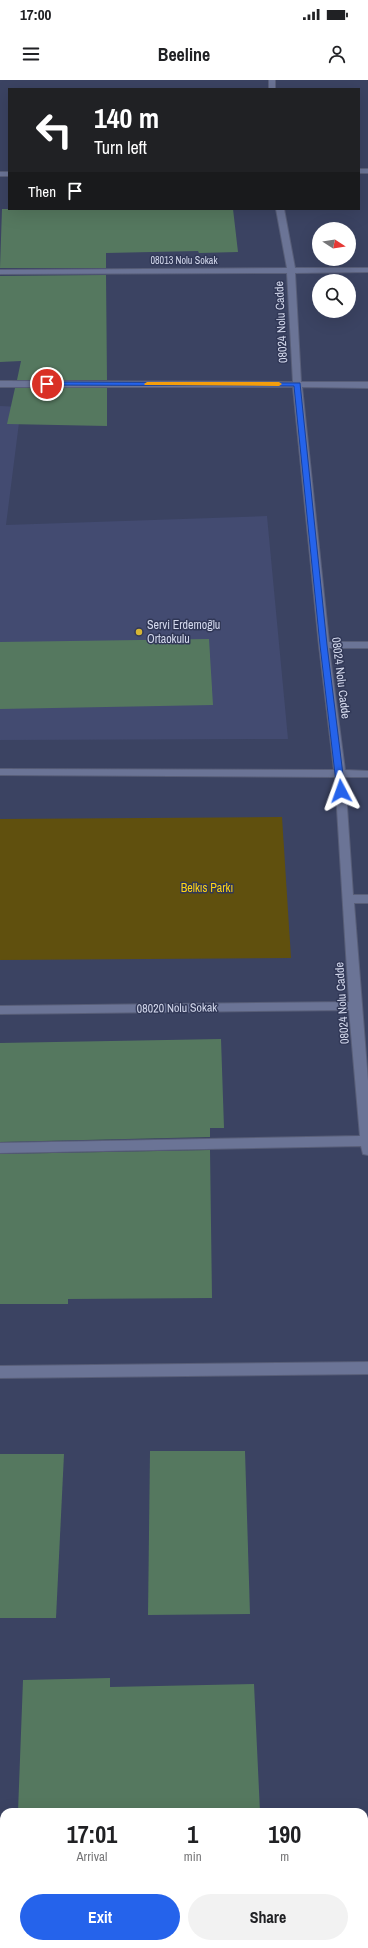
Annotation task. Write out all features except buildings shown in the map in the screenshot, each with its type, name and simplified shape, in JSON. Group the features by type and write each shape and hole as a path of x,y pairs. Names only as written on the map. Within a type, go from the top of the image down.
{"street":[{"name":"08024 Nolu Cadde","path":"280,210 291,270 297,384 324,645 340,775 355,1006 368,1146"},
{"name":"08013 Nolu Sokak","path":"0,272 368,270"},
{"path":"0,384 368,385"},
{"path":"324,645 368,645"},
{"path":"0,772 368,774"},
{"path":"348,899 368,899"},
{"name":"08020 Nolu Sokak","path":"0,1010 355,1006"},
{"path":"0,1148 368,1146"},
{"path":"0,1372 368,1368"}],"shaded area":[{"name":"Servi Erdemoğlu Ortaokulu","path":"0,406 21,407 6,525 267,516 288,739 0,740"}],"green space":[{"name":"Belkıs Parkı","path":"282,817 291,958 0,960 0,819"}],"slow traffic":[{"path":"147,384 279,384"}],"place":[{"name":"Servi Erdemoğlu Ortaokulu","path":"139,632"}],"route":[{"path":"47,384 297,384 324,645 341,791"}]}
